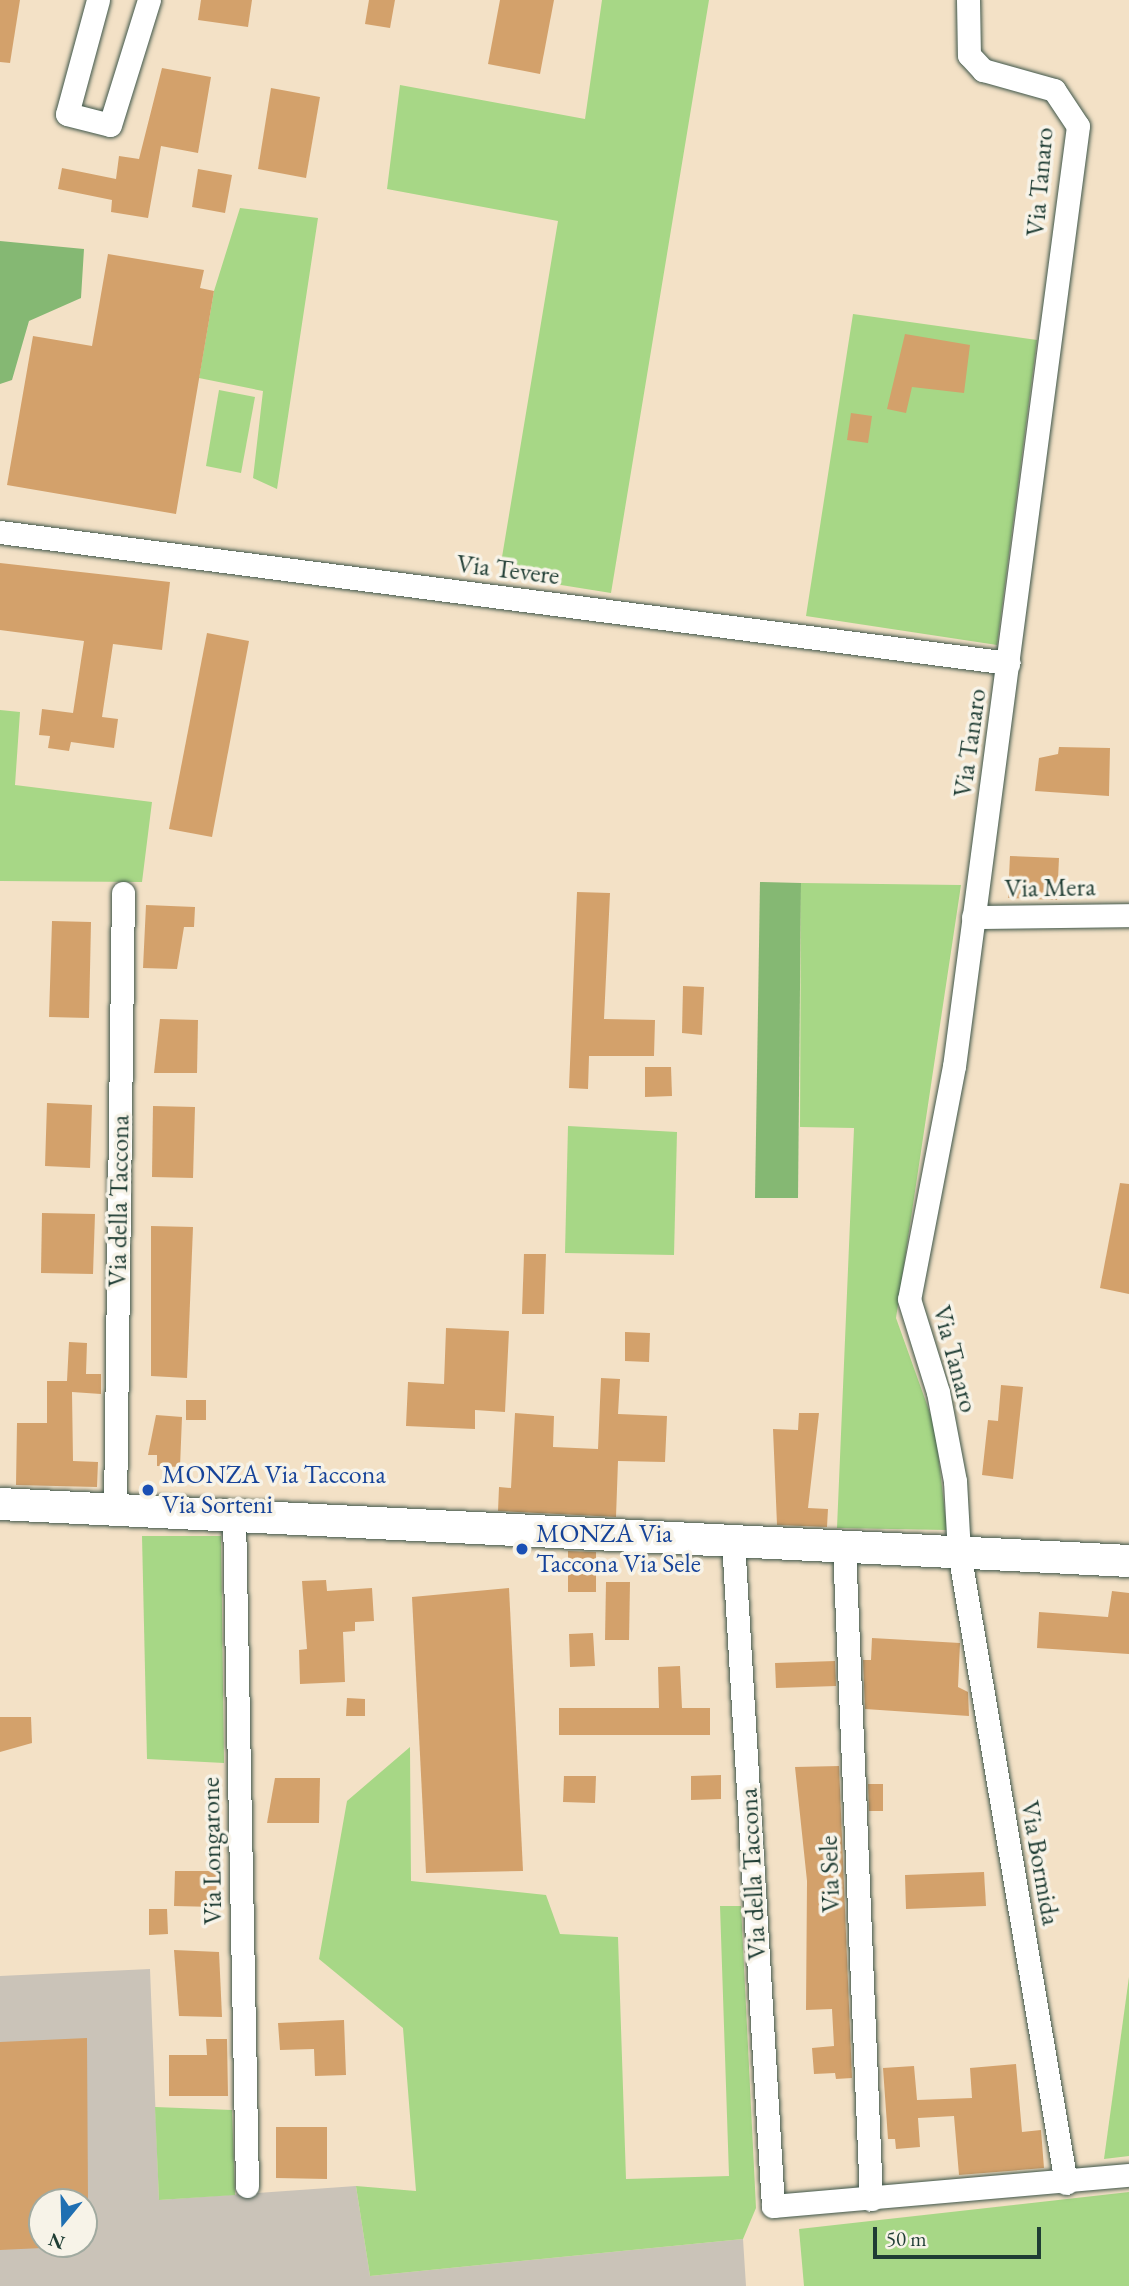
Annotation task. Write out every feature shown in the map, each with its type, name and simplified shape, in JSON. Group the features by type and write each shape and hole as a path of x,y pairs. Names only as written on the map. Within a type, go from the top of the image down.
{"main road":[{"path":"0,1504 1129,1561"}],"street":[{"path":"98,0 67,114 110,125 149,0"},
{"name":"Via Tanaro","path":"959,1552 955,1481 938,1392 909,1299 954,1066 1078,126 1054,90 983,70 969,55 968,0"},
{"name":"Via Tevere","path":"0,532 1009,663"},
{"name":"Via della Taccona","path":"115,1509 123,893"},
{"name":"Via Mera","path":"973,917 1129,915"},
{"name":"Via Longarone","path":"234,1516 247,2186"},
{"name":"Via della Taccona","path":"733,1541 773,2206 871,2199"},
{"name":"Via Sele","path":"844,1547 871,2199"},
{"name":"Via Bormida","path":"959,1552 1066,2183"},
{"path":"871,2199 1066,2183 1129,2175"}],"shaded area":[{"path":"150,1969 159,2200 356,2186 370,2276 743,2239 746,2286 0,2286 0,1976"}],"green space":[{"path":"602,0 709,0 611,593 499,575 558,221 387,189 400,85 585,119"},
{"path":"240,208 318,218 277,489 253,478 263,391 199,378 214,291"},
{"path":"0,241 84,249 81,298 29,321 12,380 0,384"},
{"path":"853,314 1037,340 997,645 806,616"},
{"path":"219,390 255,397 241,473 206,466"},
{"path":"0,710 20,712 15,785 152,802 142,882 0,881"},
{"path":"760,882 801,883 798,1198 755,1198"},
{"path":"801,883 961,885 896,1318 935,1427 947,1530 837,1528 854,1128 800,1127"},
{"path":"568,1126 677,1132 674,1255 565,1253"},
{"path":"142,1536 221,1536 224,1763 147,1759"},
{"path":"410,1747 411,1881 546,1895 560,1934 618,1937 626,2179 729,2176 720,1906 741,1906 756,2208 743,2239 370,2276 356,2186 416,2191 403,2028 319,1959 347,1801"},
{"path":"1129,1977 1129,2156 1104,2159"},
{"path":"155,2107 232,2110 235,2195 159,2200"},
{"path":"1129,2192 1129,2286 804,2286 799,2229"}],"building":[{"path":"0,0 20,0 10,63 0,62"},
{"path":"201,0 252,0 248,27 198,20"},
{"path":"369,0 395,0 390,28 365,24"},
{"path":"500,0 554,0 540,74 488,64"},
{"path":"162,68 211,77 198,153 161,146 148,218 111,212 112,200 58,189 62,168 116,179 119,156 139,159"},
{"path":"271,88 320,97 306,178 258,169"},
{"path":"198,169 232,175 225,213 192,207"},
{"path":"108,254 204,270 200,288 214,291 176,514 7,485 33,336 92,346"},
{"path":"905,334 970,345 964,393 912,387 906,413 887,409"},
{"path":"851,413 872,416 868,443 847,440"},
{"path":"0,563 170,582 162,650 113,644 102,717 118,719 114,748 71,742 69,751 48,748 50,736 39,735 42,709 73,713 84,641 0,630"},
{"path":"207,633 249,641 212,837 169,829"},
{"path":"1059,747 1110,748 1109,796 1035,791 1039,758 1058,754"},
{"path":"1010,856 1059,858 1057,900 1008,898"},
{"path":"577,892 610,893 604,1019 655,1020 654,1056 589,1056 588,1089 569,1088"},
{"path":"146,905 195,907 194,927 184,927 177,969 143,968"},
{"path":"52,921 91,922 89,1018 49,1017"},
{"path":"683,986 704,987 702,1035 682,1033"},
{"path":"160,1019 198,1020 197,1073 154,1073"},
{"path":"645,1067 671,1067 672,1096 645,1097"},
{"path":"47,1103 92,1105 90,1168 45,1166"},
{"path":"153,1106 195,1107 193,1178 152,1177"},
{"path":"1120,1183 1129,1184 1129,1294 1100,1288"},
{"path":"42,1213 95,1214 93,1274 41,1273"},
{"path":"151,1226 193,1227 187,1378 151,1376"},
{"path":"524,1254 546,1254 544,1314 522,1314"},
{"path":"446,1328 509,1331 505,1412 475,1410 475,1429 406,1426 408,1382 444,1384"},
{"path":"625,1332 650,1333 649,1362 625,1361"},
{"path":"69,1342 87,1343 86,1374 101,1374 101,1394 72,1392 73,1461 98,1462 97,1487 16,1485 17,1423 47,1423 47,1381 67,1381"},
{"path":"601,1378 620,1379 618,1414 667,1416 665,1462 618,1461 616,1517 498,1511 499,1487 511,1488 515,1413 554,1416 553,1447 598,1449"},
{"path":"1001,1385 1023,1387 1013,1479 982,1475 988,1420 998,1421"},
{"path":"186,1400 206,1400 206,1420 186,1420"},
{"path":"799,1413 819,1413 808,1508 828,1509 827,1527 777,1525 773,1429 798,1430"},
{"path":"156,1415 182,1417 180,1467 157,1466 157,1455 148,1455"},
{"path":"568,1551 596,1552 596,1592 568,1592"},
{"path":"326,1580 327,1591 372,1588 374,1621 355,1622 355,1631 343,1632 345,1682 300,1684 299,1650 307,1649 302,1581"},
{"path":"606,1582 630,1582 629,1640 605,1640"},
{"path":"509,1588 523,1871 426,1873 412,1597"},
{"path":"1112,1591 1129,1593 1129,1654 1037,1648 1039,1612 1108,1617"},
{"path":"593,1633 595,1666 570,1667 569,1634"},
{"path":"872,1638 960,1643 958,1687 968,1692 969,1716 865,1709 863,1660 871,1660"},
{"path":"835,1661 836,1686 776,1688 775,1663"},
{"path":"680,1666 682,1708 710,1708 710,1735 559,1735 559,1708 659,1708 658,1667"},
{"path":"347,1698 365,1699 365,1716 346,1716"},
{"path":"0,1717 31,1717 32,1743 0,1752"},
{"path":"839,1766 852,2078 836,2079 835,2073 814,2074 812,2048 834,2046 832,2009 806,2010 807,1881 795,1767"},
{"path":"721,1775 721,1799 691,1800 691,1776"},
{"path":"564,1776 596,1776 595,1803 563,1802"},
{"path":"275,1778 320,1778 319,1823 267,1823"},
{"path":"868,1784 883,1784 883,1811 869,1811"},
{"path":"175,1871 217,1871 216,1907 174,1906"},
{"path":"984,1872 986,1906 906,1909 905,1875"},
{"path":"149,1909 167,1909 168,1934 149,1935"},
{"path":"174,1950 219,1952 222,2017 179,2016"},
{"path":"344,2020 346,2075 315,2076 314,2049 280,2050 278,2023"},
{"path":"87,2038 88,2188 28,2188 28,2249 0,2250 0,2042"},
{"path":"206,2039 227,2039 228,2096 169,2096 169,2055 207,2055"},
{"path":"1016,2064 1022,2132 1041,2130 1044,2168 959,2175 954,2116 918,2118 920,2147 896,2149 895,2139 888,2139 883,2068 914,2066 917,2100 972,2098 970,2068"},
{"path":"276,2127 327,2127 327,2179 276,2178"}],"place":[{"name":"MONZA Via Taccona Via Sorteni","path":"148,1490"},
{"name":"MONZA Via Taccona Via Sele","path":"522,1549"}]}
